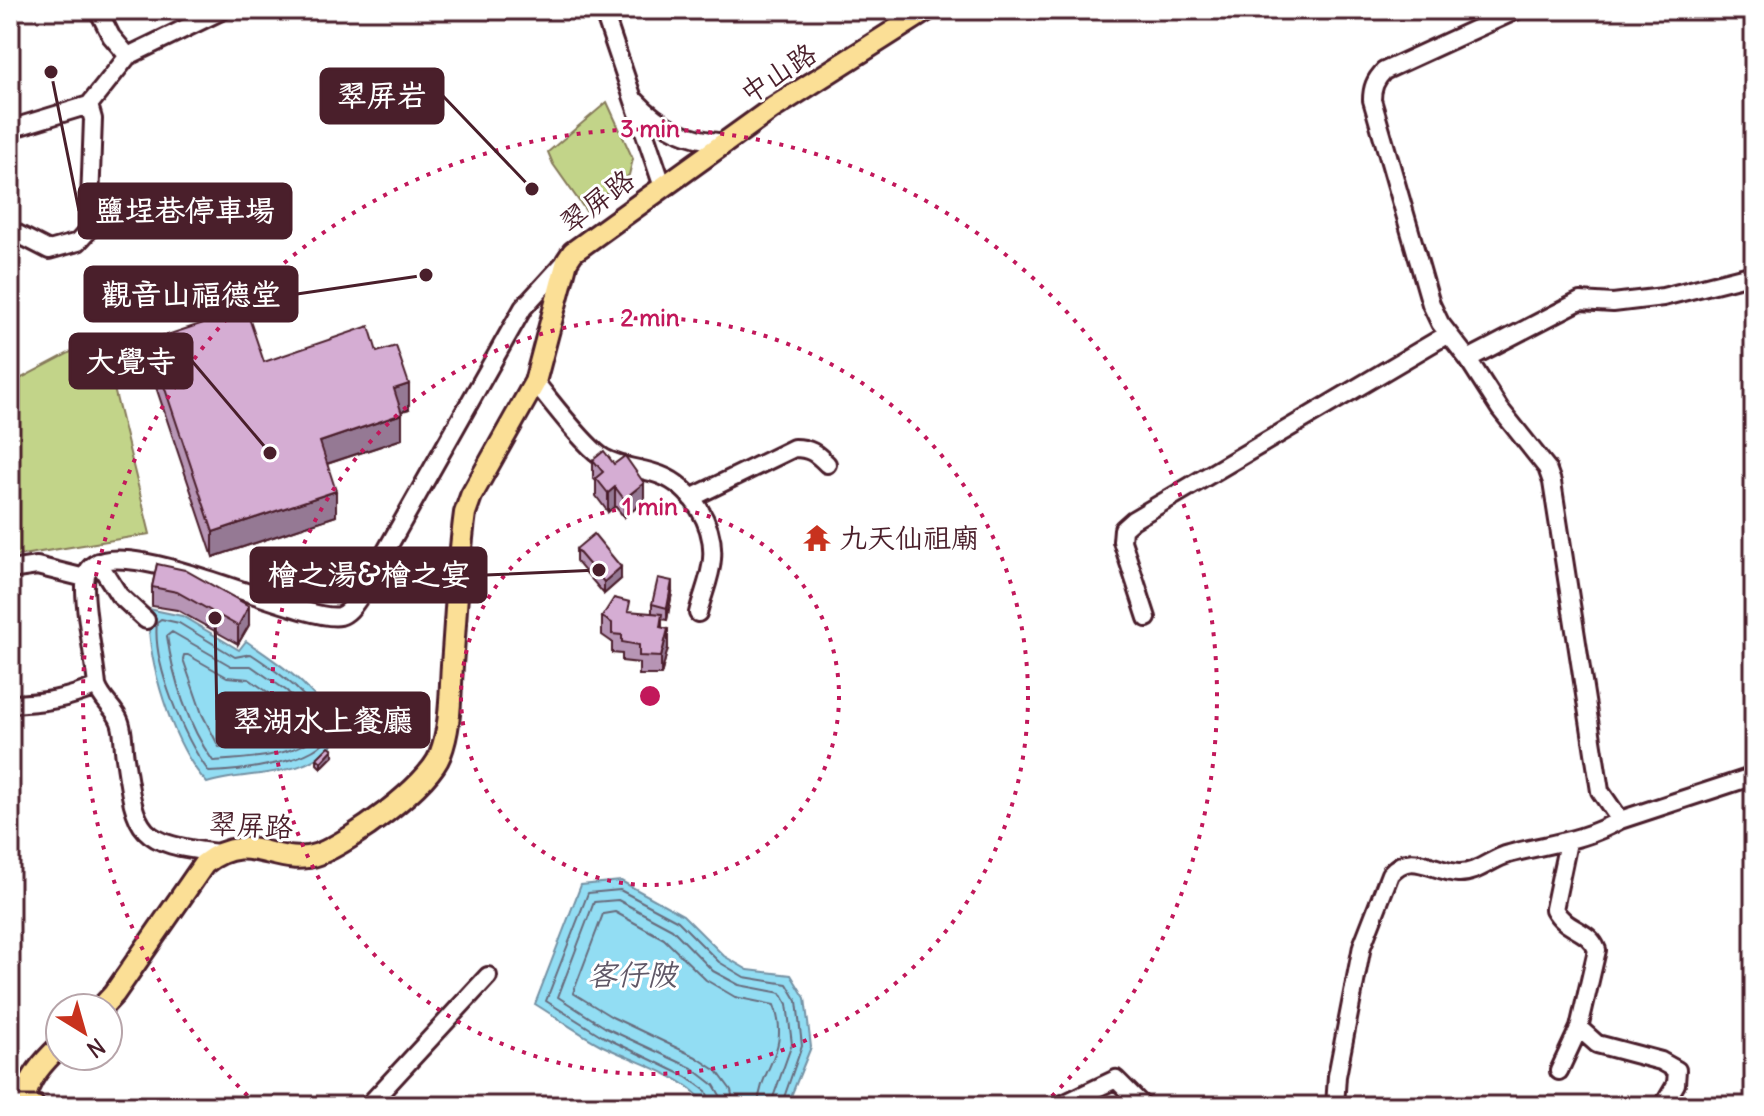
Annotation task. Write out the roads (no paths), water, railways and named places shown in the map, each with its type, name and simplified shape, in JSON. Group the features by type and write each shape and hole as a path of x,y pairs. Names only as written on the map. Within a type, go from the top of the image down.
{"main road":[{"name":"中山路","path":"663,187 773,108 927,10"},
{"name":"翠屏路","path":"218,853 250,847 291,858 316,855 342,844 418,783 439,759 449,717 465,513 471,496 535,382 567,261 573,252 663,187"},
{"path":"115,992 204,864 218,853"},
{"path":"26,1105 31,1078 44,1061"}],"street":[{"path":"98,10 111,36 128,56"},
{"path":"10,129 89,105 128,56 223,10"},
{"path":"603,10 663,187"},
{"path":"1517,10 1384,71 1372,90 1376,116 1431,304 1440,323 1500,409 1547,468 1552,482 1600,791 1620,820"},
{"path":"632,97 648,114 668,128 697,140 724,143"},
{"path":"10,230 49,250 78,242 89,230 93,119 89,105"},
{"name":"翠屏路","path":"98,562 111,559 184,572 331,617 342,615 351,609 389,549 523,308 567,261"},
{"path":"1468,359 1580,301 1613,303 1663,297 1754,274"},
{"path":"1147,618 1122,541 1123,529 1133,520 1448,334"},
{"path":"535,382 602,456 682,485 705,521 712,541 712,562 698,613"},
{"path":"691,498 794,448 815,452 827,464"},
{"path":"10,570 37,566 85,578 89,568 98,562 119,595 146,620"},
{"name":"翠屏路","path":"85,578 97,686 102,699 120,722 135,818 146,832 166,845 218,853"},
{"path":"10,704 45,703 72,697 97,686"},
{"path":"1335,1106 1337,1076 1362,946 1390,874 1397,865 1414,862 1459,873 1477,869 1506,854 1568,842 1620,820 1754,776"},
{"path":"1559,1071 1579,1028 1597,950 1593,939 1561,922 1554,909 1568,842"},
{"path":"368,1106 488,976"},
{"path":"1579,1028 1597,1044 1661,1061 1677,1070 1676,1084 1663,1106"},
{"path":"1059,1106 1116,1079 1143,1106"}],"water":[{"path":"149,609 182,616 239,650 246,641 300,680 320,704 338,735 328,749 298,767 207,783 183,747 164,700 152,652"},
{"name":"客仔陂","path":"621,881 683,915 724,956 748,970 791,975 805,998 811,1047 787,1106 706,1106 698,1095 673,1077 599,1044 535,1004 581,885"}],"place":[{"name":"鹽埕巷停車場","path":"51,72"},
{"name":"翠屏岩","path":"532,189"},
{"name":"觀音山福德堂","path":"426,275"},
{"name":"大覺寺","path":"270,453"},
{"name":"九天仙祖廟","path":"817,538"},
{"name":"檜之湯&檜之宴","path":"599,570"},
{"name":"翠湖水上餐廳","path":"215,618"}]}
